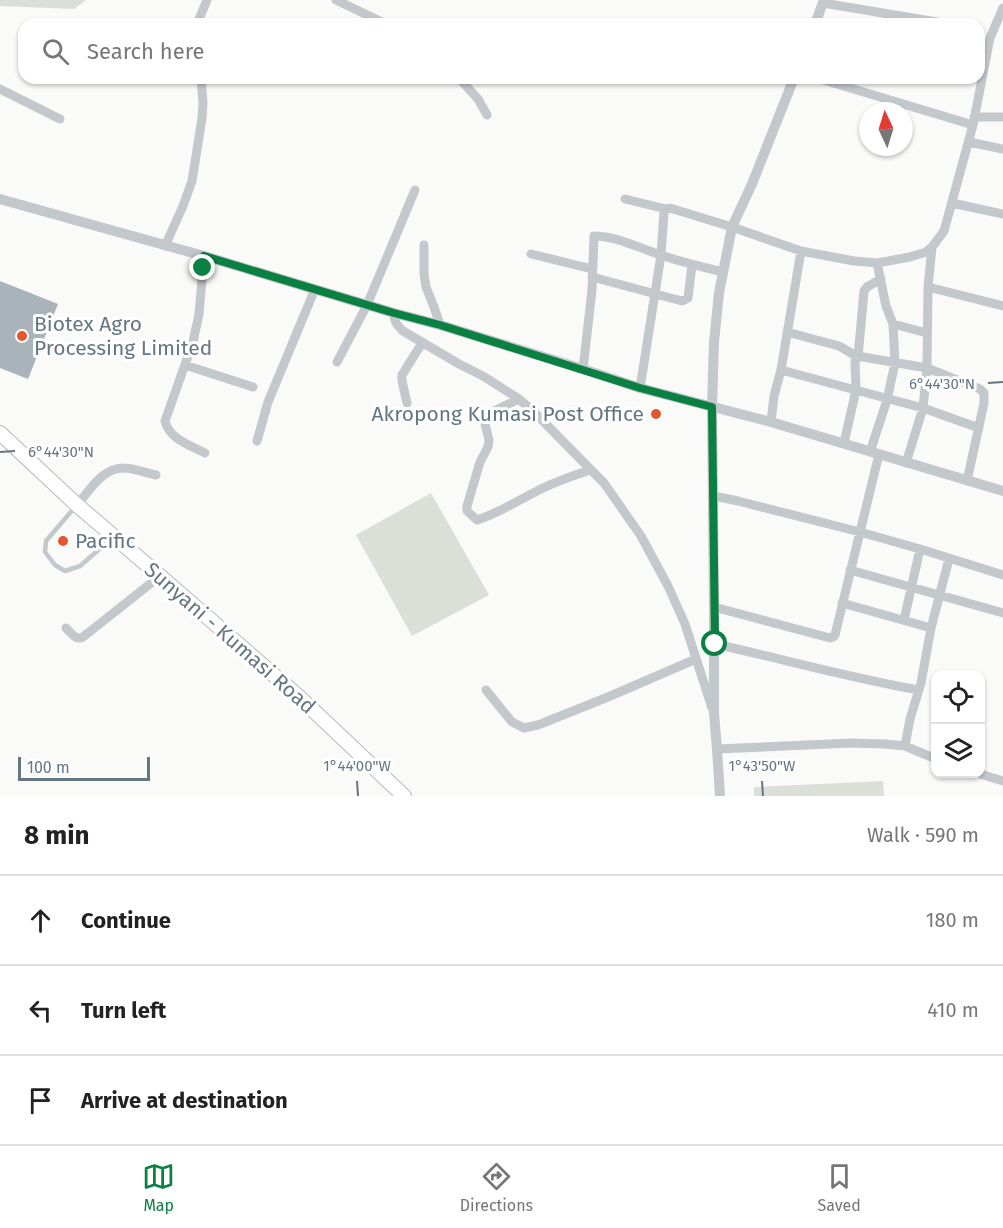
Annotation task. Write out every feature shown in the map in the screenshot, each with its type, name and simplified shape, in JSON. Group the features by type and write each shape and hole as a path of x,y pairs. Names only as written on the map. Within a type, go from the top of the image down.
{"main road":[{"name":"Sunyani - Kumasi Road","path":"0,433 77,505 298,696 404,796"}],"street":[{"path":"200,18 207,0"},
{"path":"336,0 374,18"},
{"path":"817,18 823,2 914,18"},
{"path":"985,64 990,38 1000,21 1003,8"},
{"path":"165,246 192,181 202,118 201,84"},
{"path":"464,84 478,99 487,115"},
{"path":"720,796 714,713 712,407 714,342 719,293 732,227 752,184 792,84"},
{"path":"839,84 974,121 1003,117"},
{"path":"625,199 670,208 801,251 877,263 918,255 932,247 944,231 969,142 981,84"},
{"path":"0,89 60,119"},
{"path":"969,142 1003,149"},
{"path":"337,362 367,304 415,190"},
{"path":"0,200 204,256 440,325 640,388 771,422 1003,491"},
{"path":"952,203 1003,214"},
{"path":"640,388 666,209"},
{"path":"583,369 592,290 593,237 596,235 624,241 661,255 723,273"},
{"path":"424,245 426,287 440,325"},
{"path":"906,463 923,408 932,247"},
{"path":"771,422 801,251"},
{"path":"531,254 682,301 688,298 692,265"},
{"path":"204,256 199,314 193,342 177,390 166,414 165,424 175,437 205,453"},
{"path":"714,607 830,638 835,634 860,532 895,363 893,324 886,306 877,263"},
{"path":"844,443 856,390 855,361 858,357 864,291 881,279"},
{"path":"928,287 1003,306"},
{"path":"257,441 268,402 315,289"},
{"path":"394,313 396,325 422,343 483,376 519,399 604,483 641,536 668,586 685,624 714,713"},
{"path":"893,324 927,333"},
{"path":"787,332 839,346 858,357 927,368 980,389 984,393 984,403 967,481"},
{"path":"407,403 402,375 422,343"},
{"path":"185,365 253,387"},
{"path":"781,370 923,408 979,428"},
{"path":"519,399 492,412 487,417 485,424 489,440 488,447 480,462 467,506 467,511 471,516 477,520 484,518 537,491 590,470"},
{"path":"77,505 112,469 125,468 156,475"},
{"path":"714,496 860,532 1003,575"},
{"path":"904,620 920,549"},
{"path":"905,746 949,559"},
{"path":"850,570 939,596 1002,610"},
{"path":"66,628 80,639 160,576"},
{"path":"842,603 931,628"},
{"path":"715,644 919,690"},
{"path":"486,690 512,722 524,728 598,701 696,659"},
{"path":"717,749 850,743 905,746 931,757"},
{"path":"985,776 1003,781"}],"lane":[{"path":"77,505 46,541 45,552 55,566 65,571 80,566 114,537"}],"shaded area":[{"path":"0,0 86,0 74,9 0,6"},
{"path":"431,493 489,595 412,636 356,535"},
{"path":"883,781 884,796 754,796 754,787"}],"building":[{"name":"Biotex Agro Processing Limited","path":"0,281 58,304 28,379 0,368"}],"place":[{"name":"Biotex Agro Processing Limited","path":"22,336"},
{"name":"Akropong Kumasi Post Office","path":"656,414"},
{"name":"Pacific","path":"63,541"}],"route":[{"path":"203,268 204,256 440,325 640,388 712,407 715,644"}]}
